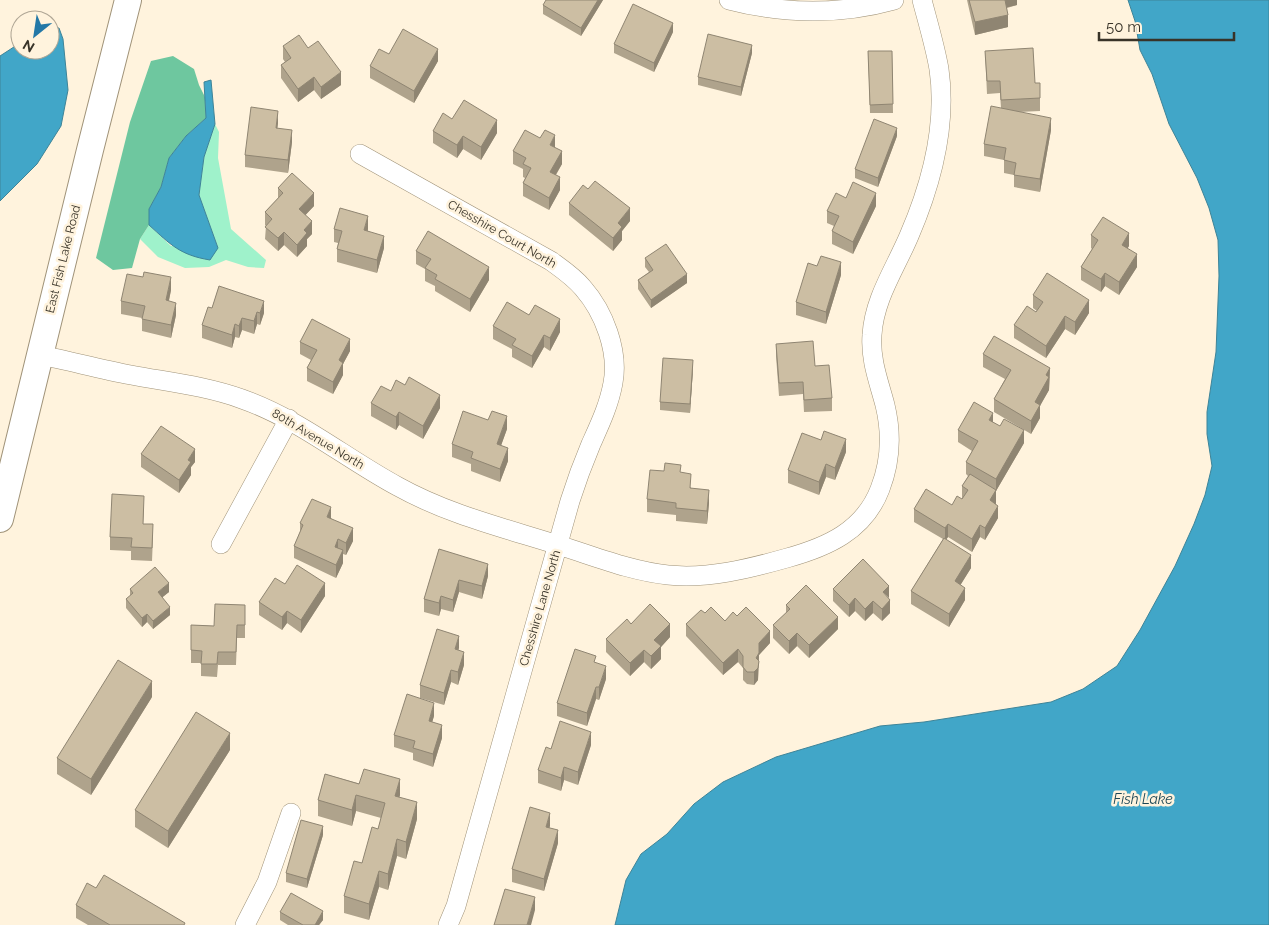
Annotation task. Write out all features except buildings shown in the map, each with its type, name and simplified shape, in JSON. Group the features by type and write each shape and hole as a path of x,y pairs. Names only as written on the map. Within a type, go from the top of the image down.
{"street":[{"name":"East Fish Lake Road","path":"0,519 128,0"},
{"path":"729,0 751,6 805,12 849,9 894,0"},
{"name":"Chesshire Lane North","path":"448,925 456,906 471,854 557,545 627,567 668,575 711,575 752,568 810,551 835,541 858,524 880,491 889,461 890,436 886,409 872,358 875,312 882,292 911,233 928,183 940,124 941,93 938,68 922,0"},
{"name":"Chesshire Court North","path":"360,154 551,261 584,288 605,324 614,364 614,380 604,414 582,467 557,545"},
{"name":"80th Avenue North","path":"40,355 130,375 192,384 241,398 288,419 400,488 458,513 557,545"},
{"path":"221,544 288,419"},
{"path":"245,925 266,882 291,813"}],"green space":[{"path":"173,56 194,69 205,97 206,118 186,136 169,158 161,187 149,209 149,225 140,239 132,268 113,270 96,258 130,122 151,61"},
{"path":"215,124 219,132 218,158 231,229 266,260 264,268 248,267 226,260 209,267 185,268 158,257 140,239 149,225 171,246 218,248 199,195 204,157"}],"water":[{"name":"Fish Lake","path":"1128,0 1269,0 1269,925 615,925 626,880 641,854 667,834 694,804 723,782 776,757 880,726 924,722 1051,702 1083,689 1117,666 1140,630 1175,566 1194,524 1205,495 1212,466 1207,434 1207,412 1216,352 1219,276 1218,240 1209,208 1197,178 1169,124 1152,74 1140,50 1135,21"},
{"path":"60,31 63,39 68,90 61,126 37,164 0,201 0,56 10,50 10,60 60,60"},
{"path":"211,80 215,124 204,157 199,195 218,248 210,260 183,252 164,238 149,225 149,209 161,187 169,158 186,136 206,118 204,82"}]}
